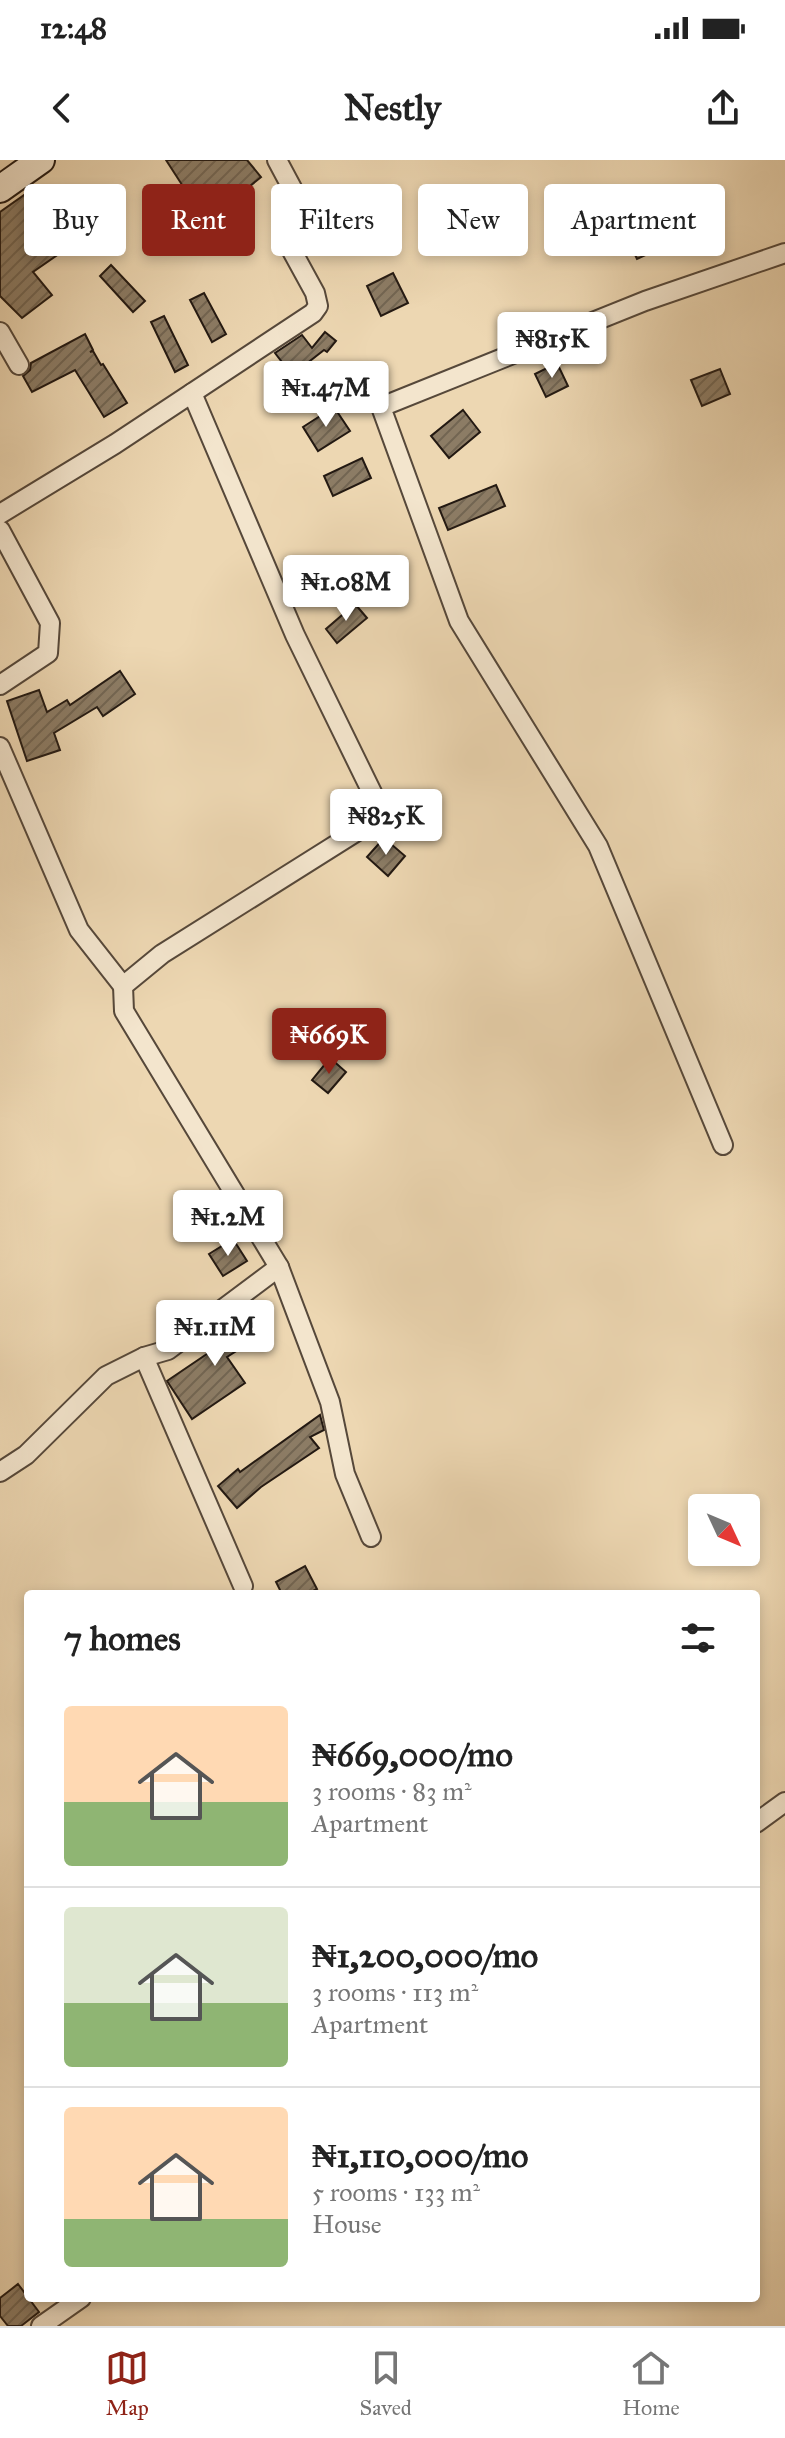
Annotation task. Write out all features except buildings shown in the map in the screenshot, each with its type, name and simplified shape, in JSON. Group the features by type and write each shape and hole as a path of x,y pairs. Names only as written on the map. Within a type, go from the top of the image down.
{"street":[{"path":"0,189 41,160"},
{"path":"0,514 313,313 318,306 315,293 292,251 308,218 277,160"},
{"path":"723,1145 598,846 459,621 381,407 645,301 785,253"},
{"path":"0,332 19,365"},
{"path":"123,986 162,954 383,815 295,635 192,393"},
{"path":"0,530 50,623 48,653 0,685"},
{"path":"0,747 79,930 123,986 124,1011 279,1267 330,1402 345,1474 371,1537"},
{"path":"0,1472 26,1455 106,1376 144,1357 168,1350 279,1267"},
{"path":"144,1357 243,1586"},
{"path":"760,1820 785,1802"},
{"path":"41,2326 75,2302"}]}
